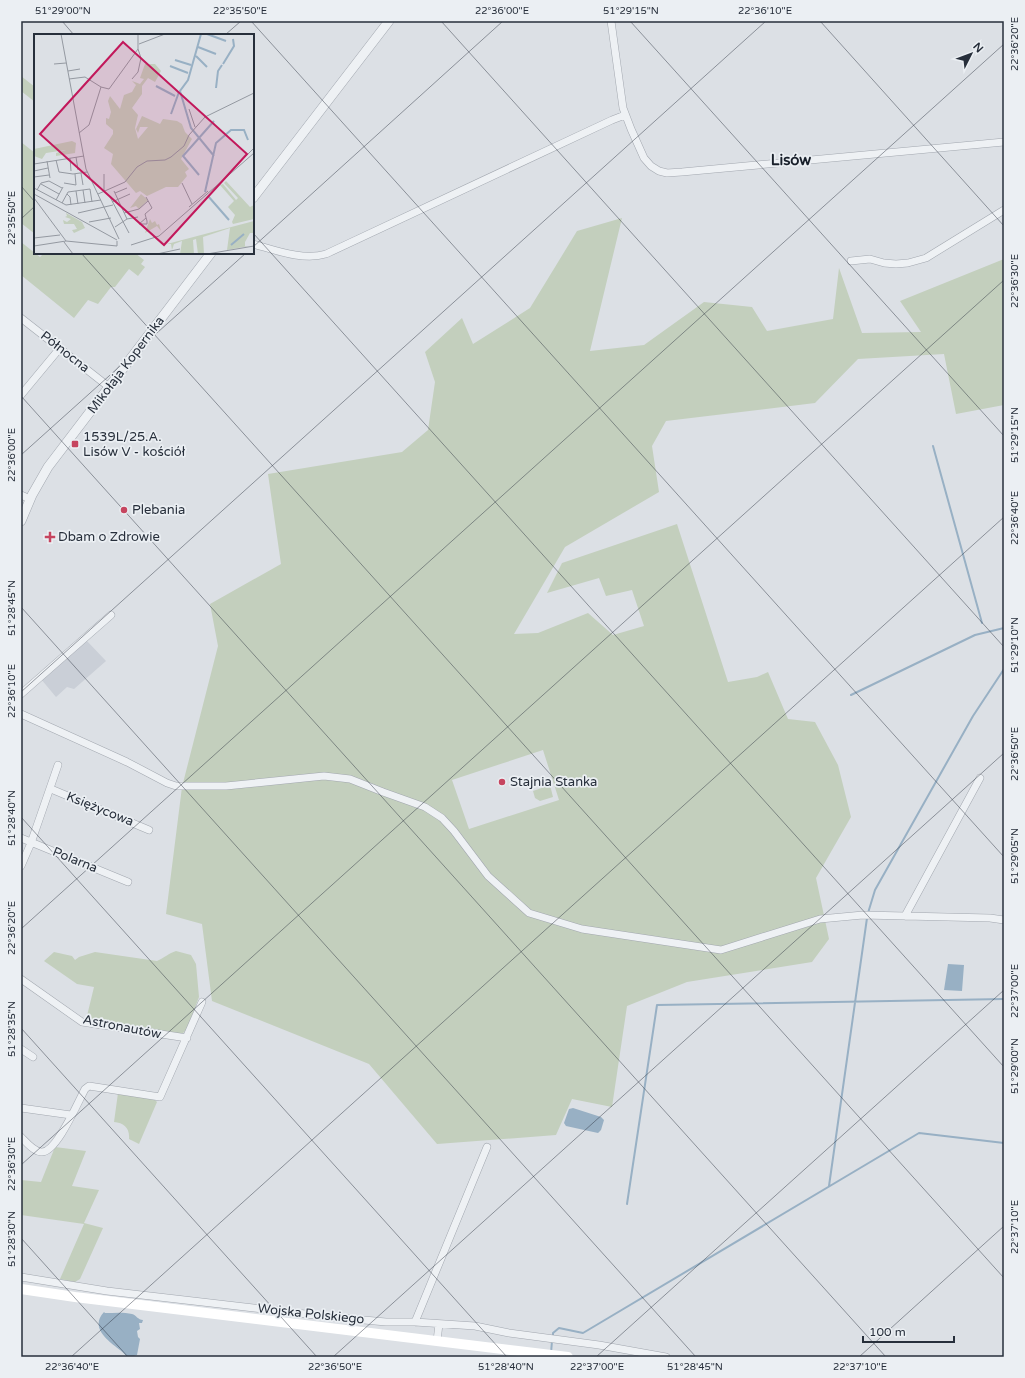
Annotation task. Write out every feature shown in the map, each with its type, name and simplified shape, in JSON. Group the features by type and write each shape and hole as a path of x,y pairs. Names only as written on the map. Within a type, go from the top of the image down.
{"main road":[{"name":"Wojska Polskiego","path":"21,1289 75,1298 564,1356"}],"street":[{"path":"254,197 389,21"},
{"path":"611,21 625,115 644,158 659,171 667,173 1004,142"},
{"path":"254,244 305,257 317,257 326,254 604,123 625,115"},
{"path":"851,261 870,259 884,263 896,264 908,263 926,258 1004,210"},
{"name":"Mikołaja Kopernika","path":"21,521 30,500 48,467 210,254"},
{"name":"Północna","path":"21,318 109,387"},
{"path":"21,395 60,348"},
{"path":"21,495 30,500"},
{"path":"21,694 111,615"},
{"path":"21,714 176,786 226,786 336,776 350,779 424,807 442,818 454,831 488,876 529,913 582,929 721,950 820,919 863,915 990,918 1004,920"},
{"path":"21,866 31,843 58,765"},
{"path":"904,916 980,778"},
{"name":"Księżycowa","path":"50,789 150,830"},
{"name":"Polarna","path":"21,838 128,882"},
{"name":"Astronautów","path":"21,979 82,1022 187,1038"},
{"path":"21,1137 36,1151 42,1153 47,1151 60,1137 85,1089 89,1086 160,1097 202,1002"},
{"path":"21,1049 33,1057"},
{"path":"21,1108 71,1115"},
{"path":"415,1322 486,1147"},
{"name":"Wojska Polskiego","path":"21,1277 106,1291 319,1315 386,1322 415,1322 476,1326 666,1357"},
{"path":"437,1341 439,1324"}],"shaded area":[{"path":"86,640 106,661 74,689 67,687 56,697 41,679"}],"green space":[{"path":"21,76 34,86 34,101 21,91"},
{"path":"21,142 34,152 34,233 21,223"},
{"path":"622,218 590,351 644,345 704,302 752,307 767,331 833,319 839,268 862,333 921,332 900,301 1004,259 1004,405 956,414 944,354 858,359 815,403 666,421 652,446 659,492 565,547 514,634 538,633 588,613 613,635 644,626 632,590 606,596 599,578 547,593 562,563 677,524 728,682 757,677 768,672 788,719 815,722 838,765 851,817 816,878 829,939 812,962 687,982 627,1006 612,1107 572,1099 556,1135 437,1144 369,1064 212,1001 202,924 166,914 182,787 218,646 210,604 281,564 268,474 402,452 428,430 435,382 425,352 462,318 473,344 530,308 577,231","holes":["543,750 559,800 469,829 452,780"]},
{"path":"21,242 34,252 34,254 40,257 43,254 136,254 144,260 141,264 145,267 138,276 129,269 115,287 111,287 98,304 88,300 74,318 21,275"},
{"path":"550,785 553,797 540,801 535,798 533,791"},
{"path":"176,951 191,955 196,964 199,997 187,1029 181,1035 86,1020 94,987 77,984 44,961 54,952 72,956 75,960 79,957 95,952 157,961"},
{"path":"118,1093 153,1098 157,1102 139,1144 129,1139 126,1127 114,1122"},
{"path":"55,1147 86,1151 72,1186 99,1190 84,1223 103,1228 80,1279 75,1282 60,1279 84,1224 21,1215 21,1180 41,1182"}],"water":[{"path":"948,964 964,965 962,991 944,990"},
{"path":"573,1108 601,1117 604,1120 601,1130 598,1133 566,1126 564,1123 569,1109"},
{"path":"104,1312 132,1314 143,1320 142,1323 139,1323 140,1329 137,1331 140,1339 137,1355 127,1356 102,1334 99,1323"}],"waterway":[{"path":"933,446 982,623"},
{"path":"851,695 975,635 1004,628"},
{"path":"868,913 875,890 973,716 1004,669"},
{"path":"829,1186 867,918"},
{"path":"627,1204 657,1005 1004,999"},
{"path":"553,1337 553,1333 559,1328 583,1333 919,1133 1004,1143"},
{"path":"551,1353 552,1341"}],"place":[{"name":"1539L/25.A. Lisów V - kościół","path":"75,444"},
{"name":"Plebania","path":"124,510"},
{"name":"Dbam o Zdrowie","path":"50,537"},
{"name":"Stajnia Stanka","path":"502,782"}],"district":[{"name":"Lisów","path":"791,160"}]}
